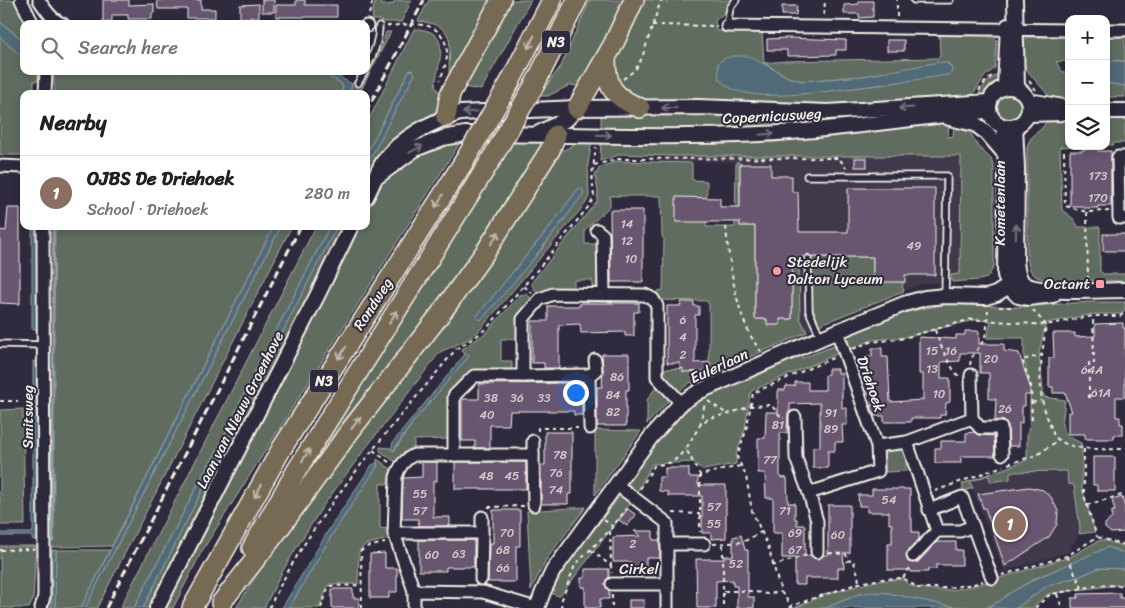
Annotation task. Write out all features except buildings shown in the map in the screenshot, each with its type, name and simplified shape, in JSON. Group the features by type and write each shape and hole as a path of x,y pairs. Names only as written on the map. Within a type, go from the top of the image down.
{"highway":[{"path":"446,117 450,94 501,0"},
{"name":"Rondweg","path":"192,608 282,448 466,160 509,84 552,0"},
{"name":"Rondweg","path":"219,606 298,468 491,160 535,84 577,0"},
{"path":"577,108 606,58 634,0"},
{"path":"606,58 606,72 611,86 621,99 640,108"},
{"name":"N3","path":"219,606 276,533 350,431 486,252 550,150 548,132"}],"street":[{"path":"21,0 31,20"},
{"path":"1011,88 1013,0"},
{"path":"42,5 44,20"},
{"path":"42,5 57,20"},
{"path":"727,26 1065,30"},
{"path":"1110,30 1125,30"},
{"path":"45,90 46,75"},
{"path":"1011,88 1024,94 1028,108 1023,122 1009,127 993,119 989,106 994,94 1011,88"},
{"name":"Copernicusweg","path":"446,117 471,112 577,108 698,107 828,112 989,106"},
{"name":"Copernicusweg","path":"464,134 548,132 597,135 760,134 938,116 989,106"},
{"path":"529,110 543,117 548,132 567,119 577,108"},
{"path":"1028,108 1065,108"},
{"path":"1028,108 1065,112"},
{"path":"1110,111 1125,111"},
{"name":"Kometenlaan","path":"938,116 975,124 987,133 1006,155"},
{"path":"370,189 382,163 402,143 426,127 446,117 464,134"},
{"name":"Kometenlaan","path":"1009,127 1017,186 1017,272 1015,283 1005,275 1004,261 1006,155 1009,127"},
{"path":"376,177 415,149 437,140 464,134"},
{"path":"1122,215 1118,157 1125,157"},
{"path":"0,166 20,166"},
{"name":"Smitsweg","path":"41,608 44,596 43,230"},
{"name":"Laan van Nieuw Groenhove","path":"157,608 349,230"},
{"path":"597,230 603,235 604,294"},
{"path":"1015,283 1018,296 1028,298 1083,287 1125,290"},
{"name":"Eulerlaan","path":"537,608 553,571 651,437 681,403 700,391 769,360 904,304 926,298 945,296 987,302 996,294 1015,283"},
{"path":"522,376 524,319 540,298 554,294 645,295 653,299 657,306 657,377 681,403"},
{"name":"Driehoek","path":"808,493 878,470 877,446 837,331"},
{"path":"454,455 454,396 474,376 589,375 596,371 595,360"},
{"path":"589,375 590,428"},
{"path":"970,375 972,418 980,428 1001,428 1002,454"},
{"path":"795,417 796,458 816,521 817,552"},
{"path":"877,446 906,442 972,418"},
{"path":"533,442 534,506"},
{"path":"906,442 936,530"},
{"path":"414,608 414,592 396,536 396,477 398,469 408,457 414,455 533,455"},
{"path":"617,485 662,519"},
{"path":"929,510 962,497 992,578"},
{"path":"481,579 482,517"},
{"name":"Cirkel","path":"662,519 667,523 667,608"},
{"path":"936,530 960,531 973,526"},
{"path":"913,556 936,530"},
{"path":"396,536 482,533"},
{"name":"Cirkel","path":"667,544 702,544"},
{"name":"Cirkel","path":"612,584 667,584"},
{"path":"414,592 483,592 537,608"}],"lane":[{"path":"727,26 730,8 736,0"},
{"path":"914,0 950,0"},
{"path":"370,59 378,37 379,26"},
{"path":"358,83 363,75"},
{"path":"807,176 947,176 945,296"},
{"path":"808,259 809,311 821,338"},
{"path":"0,344 42,345"}],"path":[{"path":"369,11 373,0"},
{"path":"611,86 635,70 642,58 661,0"},
{"path":"824,11 825,0"},
{"path":"897,0 897,12"},
{"path":"379,26 424,25 437,30 443,37 447,60 440,79 441,89 443,93 450,94"},
{"path":"652,25 727,26"},
{"path":"269,608 294,559 373,450 456,349 488,328 589,206 594,197 595,189 592,182 597,135"},
{"path":"1064,151 1065,206 1087,212 1122,215"},
{"path":"593,165 619,159 839,158 852,176"},
{"path":"1083,287 1087,212"},
{"path":"726,227 730,258 746,325 758,348 769,360"},
{"path":"935,330 941,348 956,374 970,375 970,363 975,350 983,342 988,324 987,302 1012,307"},
{"path":"1031,308 1046,325 1042,355 1042,400 1054,436 1058,441 1084,449 1125,449"},
{"path":"1089,398 1089,362 1094,363 1094,316"},
{"path":"1032,420 1031,386 1022,360 1042,355"},
{"path":"706,400 728,414"},
{"path":"1032,403 1042,400"},
{"path":"0,401 18,401"},
{"path":"561,608 562,599 576,565 610,530 635,498 654,466 673,462 686,448 700,425 709,418 751,406 771,405 782,418 795,417"},
{"path":"533,442 538,441 538,428 590,428"},
{"path":"924,496 999,467 1037,455 1058,441"},
{"path":"686,448 700,475 702,544 743,542 761,531"},
{"path":"1084,449 1084,495 1098,537"},
{"path":"373,450 398,469"},
{"path":"700,475 740,466"},
{"path":"1087,505 1125,494"},
{"path":"482,517 488,516 488,506 534,506"},
{"path":"662,519 667,513 700,514"},
{"path":"610,530 612,566"},
{"path":"362,608 362,551 366,547 396,536"},
{"path":"790,608 791,606 859,583 882,579 904,578 918,588 947,588 974,584 1067,556 1098,537 1125,545"},
{"path":"723,544 723,608"},
{"path":"0,550 44,549"},
{"path":"1067,556 1082,588"},
{"path":"1036,608 1048,596 1100,585 1125,586"},
{"path":"321,608 329,586 362,586"},
{"path":"723,591 750,591 767,594 781,592"},
{"path":"1057,594 1062,608"}],"shaded area":[{"path":"669,156 961,156 960,274 951,275 952,282 921,284 820,325 725,368 729,316 668,232","holes":["693,161 736,162 735,227 706,227 707,181 692,180"]},
{"path":"1067,471 1068,484 1074,485 1080,528 1076,541 1072,544 1069,552 1004,571 970,482 989,475 996,480 1010,479 1010,472"}],"green space":[{"path":"0,0 16,0 27,20 20,20 20,38 0,22"},
{"path":"376,0 381,0 382,5 393,4 395,0 412,0 401,22 381,22 381,20 373,20 372,12"},
{"path":"429,0 496,0 450,81 450,50 447,34 442,28 418,21"},
{"path":"510,0 531,0 481,90 463,87"},
{"path":"590,0 627,0 585,87 570,85 548,96 539,96 561,66"},
{"path":"640,0 658,0 667,3 668,0 735,0 731,7 715,21 716,31 762,31 764,63 938,58 940,56 939,33 989,33 989,37 994,37 997,40 995,68 985,76 972,96 844,106 635,102 621,91 613,69 623,38","holes":["764,63 788,77 802,81 863,76 948,63 952,68 888,84 807,93 769,95"]},
{"path":"414,29 427,30 435,35 441,49 435,86 443,98 430,120 370,178 370,159 415,74 409,71 370,147 370,117"},
{"path":"0,30 20,50 20,75 38,75 38,81 34,81 34,90 20,90 20,155 0,155"},
{"path":"386,32 391,32 370,73 370,68 382,46"},
{"path":"1027,37 1065,37 1065,61 1056,62 1065,72 1065,98 1050,98 1028,71 1023,63 1022,43"},
{"path":"1110,37 1125,37 1125,61 1110,61"},
{"path":"1001,71 998,84 986,95 978,96 985,84"},
{"path":"53,75 326,75 341,83 343,87 342,90 55,90"},
{"path":"359,75 355,83 360,86 366,75 369,75 361,90 350,90"},
{"path":"1110,84 1125,86 1125,97 1110,97"},
{"path":"1009,94 1018,98 1022,107 1018,116 1009,120 1000,116 996,107 1000,98"},
{"path":"967,106 761,131 601,129 601,114"},
{"path":"1125,118 1125,143 1113,143 1113,145 1110,145 1110,119"},
{"path":"1047,119 1065,119 1065,147 1060,147 1062,210 1073,219 1078,227 1100,227 1100,271 1103,274 1125,274 1125,281 1047,280 1037,277 1030,269 1027,255 1027,148 1028,143"},
{"path":"949,122 948,137 953,136 954,127 970,132 978,146 991,159 994,166 994,267 987,278 979,280 952,282 951,275 959,274 960,272 961,156 669,156 622,154 600,161 601,140 643,141 646,144 661,144 668,140 744,139"},
{"path":"549,138 477,251 314,459 509,139"},
{"path":"592,139 588,165 589,196 586,203 479,331 469,339 440,352 323,506 281,574 264,608 236,608 264,563 497,247 562,151 583,140","holes":["579,188 583,190 583,194 542,249 480,320 477,316"]},
{"path":"461,141 202,551 173,608 164,608 358,230 370,230 370,207 386,176 435,144"},
{"path":"618,161 692,163 692,180 707,181 706,227 735,227 736,162 739,162 740,226 755,226 755,319 767,319 767,325 779,325 780,319 792,319 792,257 799,257 800,318 807,332 693,384 691,382 679,391 665,375 663,369 709,367 709,305 707,301 659,300 655,295 658,291 663,290 664,239 662,237 661,196 610,196 610,206 585,230 585,244 598,244 599,288 592,289 592,280 574,280 574,289 553,289 539,293 536,291 532,282 597,201 598,191 595,176 600,167"},
{"path":"55,230 272,230 112,546 50,547"},
{"path":"279,230 290,230 97,608 85,608"},
{"path":"314,230 328,230 254,373 216,453 134,608 120,608"},
{"path":"335,230 342,230 150,608 143,608"},
{"path":"811,257 873,257 873,281 905,282 902,286 904,291 819,325 812,306"},
{"path":"526,294 530,297 531,302 519,339 501,339 501,361 512,361 512,371 459,384 448,439 414,440 414,450 399,459 397,463 380,451 380,447 390,448 394,451 413,422 469,356 461,350 487,332 520,295"},
{"path":"1089,302 1125,302 1125,311 1120,314 1094,314 1046,323 1039,353 1044,397 1065,400 1062,425 1067,436 1081,443 1082,488 1095,532 1079,534 1080,528 1074,485 1068,484 1067,471 1010,472 1010,479 991,482 988,475 970,482 973,488 964,491 962,484 1027,460 1030,388 1024,359 1024,338 987,338 991,321 974,320 905,337 872,340 849,350 846,336 903,312 949,304 1017,307"},
{"path":"834,346 837,354 753,390 750,394 745,429 736,455 736,464 703,470 693,462 652,464 637,492 630,489 629,481 652,448 664,432 690,408 720,390 753,375 800,356 802,358"},
{"path":"656,387 669,400 647,424 647,400"},
{"path":"23,409 25,525 0,525 0,410"},
{"path":"595,430 641,431 595,495"},
{"path":"900,450 906,454 906,471 885,472 885,451"},
{"path":"377,459 391,469 388,484 380,484 380,528 390,529 391,538 365,545 359,551 358,584 329,584 319,608 289,608 335,530 377,467"},
{"path":"621,495 631,503 561,595 550,593 565,566"},
{"path":"586,507 546,560 531,590 527,511"},
{"path":"1104,540 1125,547 1125,554 1111,548 1101,550 1036,578 986,608 945,606 888,593 859,594 826,608 795,608 823,595 876,581 901,579 914,587 934,590 953,590 976,585 1070,557 1098,541"},
{"path":"0,546 36,546 33,600 29,608 0,608"},
{"path":"48,550 52,550 52,608 47,608"},
{"path":"56,550 110,550 81,608 55,608"},
{"path":"1099,568 1125,569 1125,584 1048,594 1032,608 1016,608 1047,586"}],"water":[{"path":"0,22 20,38 20,55 0,37"},
{"path":"749,56 788,77 802,81 863,76 940,62 947,63 952,68 951,73 948,75 830,91 759,95 735,90 719,79 718,63 725,58"},
{"path":"1110,61 1125,61 1125,86 1110,84"},
{"path":"412,70 415,74 370,159 370,147 409,71"},
{"path":"326,75 336,75 352,84 350,90 342,90 341,83"},
{"path":"579,188 583,190 583,194 546,243 481,320 476,317 549,228"},
{"path":"32,230 36,230 38,329 32,329"},
{"path":"272,230 279,230 85,608 81,608"},
{"path":"328,230 335,230 143,608 134,608 216,453 254,373"},
{"path":"465,354 469,356 413,422 393,451 391,450 393,442"},
{"path":"33,361 38,362 37,540 33,540 31,536 0,536 0,533 31,533 33,531"},
{"path":"377,463 377,467 335,530 289,608 282,608 331,526 372,465"},
{"path":"1108,547 1125,554 1125,569 1099,568 1047,586 1016,608 986,608 1037,578"},
{"path":"52,550 56,550 55,608 52,608"},
{"path":"872,592 888,593 958,608 826,608 859,594"}],"waterway":[{"path":"53,230 53,541"}],"railway":[{"path":"370,104 424,0"},
{"path":"106,608 299,230"}],"place":[{"name":"Stedelijk Dalton Lyceum","path":"777,271"},
{"name":"Octant","path":"1100,284"},
{"name":"OJBS De Driehoek","path":"1010,524"}]}
